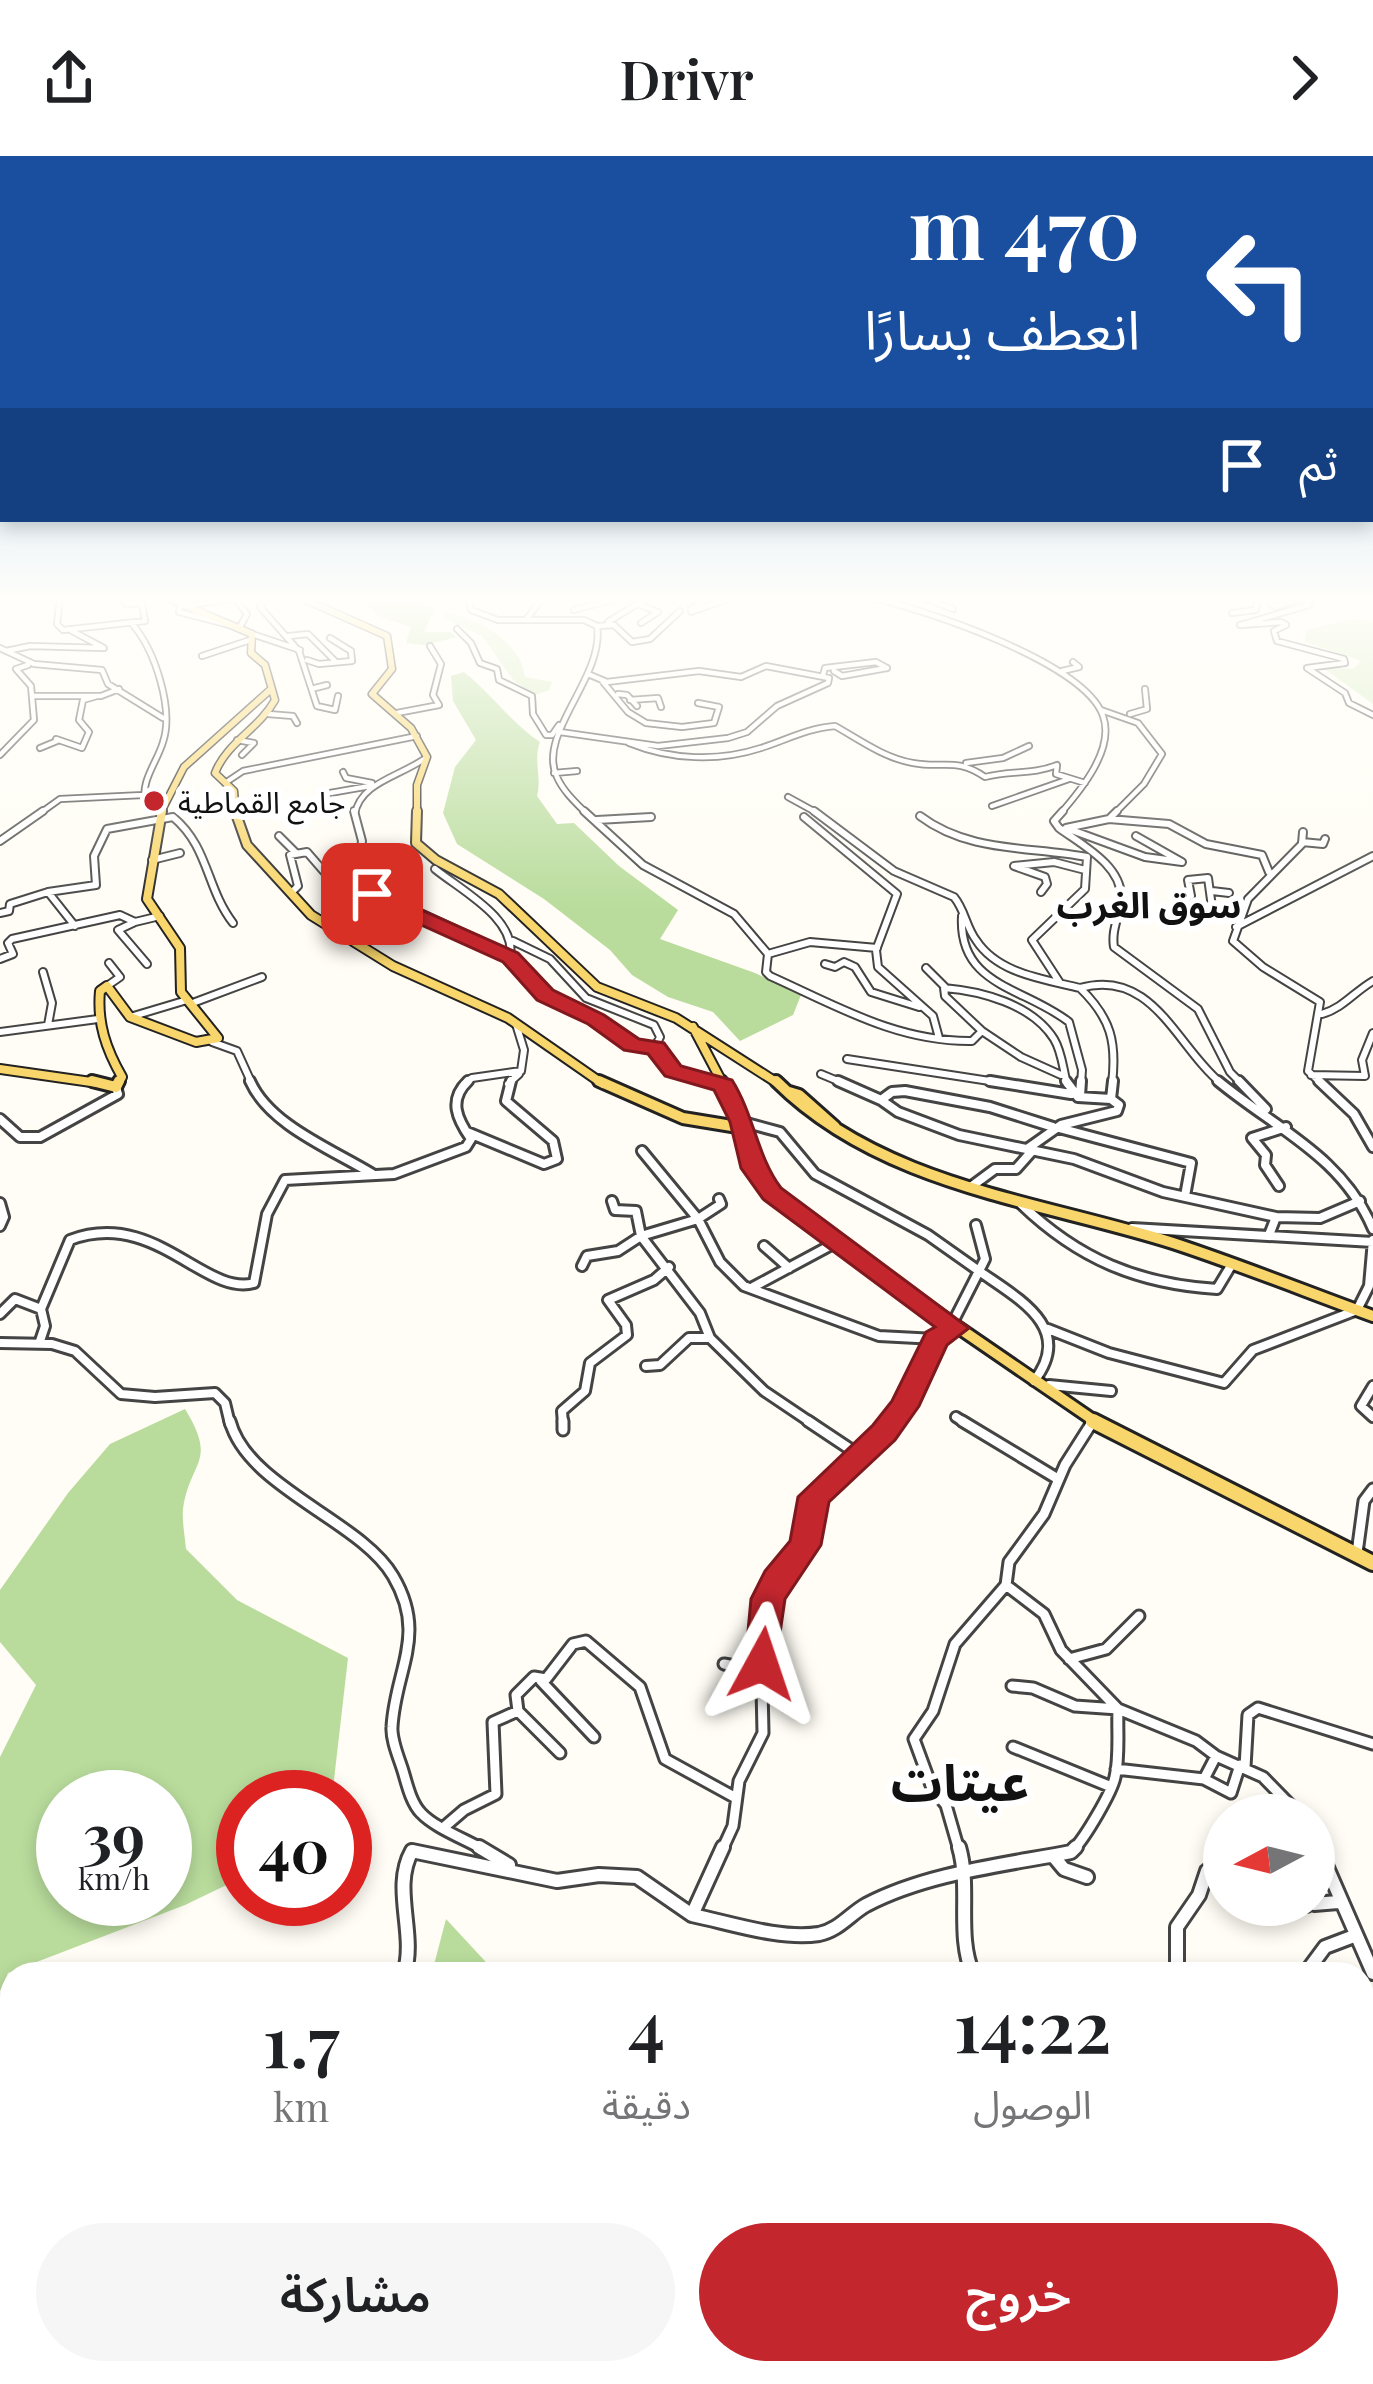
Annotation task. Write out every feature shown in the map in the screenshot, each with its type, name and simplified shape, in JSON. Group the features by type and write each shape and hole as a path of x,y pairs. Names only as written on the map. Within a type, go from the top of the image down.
{"main road":[{"path":"0,1069 116,1087 122,1077 108,1053 98,1019 99,994 107,986 130,1017 186,1040 212,1042 218,1035 188,1002 179,983 184,970 180,948 147,898 157,820 184,767 258,701"},
{"path":"273,701 268,714 237,740 216,767 216,776 236,795 242,838 311,914 373,956 516,1024 608,1088 669,1113 743,1125"},
{"path":"382,701 417,736 427,757 416,785 416,843 436,860 502,897 597,987 693,1027 749,1061 836,1130 890,1161 1019,1203 1124,1228 1373,1316"},
{"path":"693,1027 743,1125 761,1182 835,1243 1093,1421 1373,1563"}],"street":[{"path":"0,754 34,720 34,701"},
{"path":"40,748 57,740 82,748 89,732 80,723 83,701"},
{"path":"137,701 163,718"},
{"path":"159,701 166,731 143,795 146,805 161,808"},
{"path":"316,701 325,711 336,709 337,701"},
{"path":"397,713 439,705 437,701"},
{"path":"532,701 533,714 546,735 555,733 569,712"},
{"path":"575,701 551,755 554,773 648,869 724,905 758,934 768,954 767,974 865,1023 972,1041 982,1031"},
{"path":"622,701 635,718 668,726 714,723 719,707 698,703"},
{"path":"631,701 637,706"},
{"path":"659,701 661,706"},
{"path":"560,732 663,746 739,735 788,701"},
{"path":"1095,701 1102,710 1106,743 1085,783 1054,821 1114,875 1121,896 1110,940"},
{"path":"1102,710 1128,714 1147,709 1146,701"},
{"path":"268,714 293,716 297,723"},
{"path":"1109,819 1144,784 1162,754 1128,714"},
{"path":"629,743 663,755 719,755 754,750 804,730 836,726 875,751 906,762 1004,758 1030,746"},
{"path":"225,783 243,770 417,736"},
{"path":"585,745 594,736"},
{"path":"237,740 254,742 242,755"},
{"path":"334,743 334,754"},
{"path":"330,793 403,775 427,757"},
{"path":"283,762 286,774"},
{"path":"965,763 985,777 1012,770 1034,774 1057,765 1053,772 1085,783"},
{"path":"554,773 577,771"},
{"path":"343,772 346,778 373,785"},
{"path":"992,806 1069,778"},
{"path":"356,884 362,841 354,808 373,785"},
{"path":"1,840 53,804 76,795 143,795"},
{"path":"90,808 103,797"},
{"path":"788,797 821,811 848,839 892,869 950,894 961,905 962,943 969,962 1069,1022 1082,1070 1076,1095"},
{"path":"44,799 53,804"},
{"path":"920,816 948,832 988,844 1090,856"},
{"path":"597,820 651,817"},
{"path":"804,817 897,894 898,906 877,948 878,968 926,1010 939,1025 939,1038"},
{"path":"0,913 8,911 10,904 48,892 96,885 94,856 106,830 178,818 181,829 199,845 214,875 218,906 232,923"},
{"path":"1062,828 1109,819 1172,825 1206,844 1262,855 1269,872"},
{"path":"1062,828 1097,836 1164,866 1182,862 1136,836"},
{"path":"14,832 16,842"},
{"path":"1303,832 1306,842"},
{"path":"1314,833 1269,872 1240,914 1234,929 1237,948 1318,1000 1321,1014 1309,1047 1309,1075 1354,1114 1373,1147"},
{"path":"279,836 295,852 311,854 333,882 356,884 510,957 545,995 596,1019 633,1045 656,1048 673,1071 723,1085"},
{"path":"1306,842 1323,844 1325,838"},
{"path":"291,893 298,886 289,859 295,852"},
{"path":"152,860 180,854"},
{"path":"1060,983 1032,940 1085,889 1090,856"},
{"path":"1234,929 1373,856"},
{"path":"1041,892 1045,877 1014,866 1054,862 1085,870"},
{"path":"434,869 503,923 513,940 550,958 586,998 654,1025 660,1037 656,1048"},
{"path":"1191,896 1188,880 1208,878 1213,907 1240,914"},
{"path":"1211,887 1221,884"},
{"path":"1211,887 1229,893"},
{"path":"48,892 75,926"},
{"path":"0,959 13,954 8,943 12,939 120,915 135,922"},
{"path":"962,915 993,959 1081,988 1113,1022 1112,1099"},
{"path":"147,964 118,930 160,916"},
{"path":"510,957 513,940"},
{"path":"1110,940 1124,946"},
{"path":"1110,940 1119,952 1198,1009 1235,1078 1275,1118"},
{"path":"768,954 810,942 877,948"},
{"path":"825,964 835,967 844,962 855,967 859,982 879,997 926,1010"},
{"path":"107,986 120,977 109,963"},
{"path":"572,983 569,970 575,968"},
{"path":"926,968 946,988 1036,1019 1058,1046 1060,1075"},
{"path":"43,972 52,1003 48,1025"},
{"path":"130,1017 262,977"},
{"path":"1321,1014 1340,1009 1351,994 1373,981"},
{"path":"1081,988 1092,984 1152,1002 1173,1023 1197,1062 1221,1084 1287,1126 1360,1201 1371,1215 1373,1229"},
{"path":"946,988 945,996 982,1031 1060,1075 1076,1095"},
{"path":"0,1032 98,1019"},
{"path":"465,1132 540,1162 554,1163 559,1154 553,1142 506,1101 508,1084 521,1072 524,1050 516,1024"},
{"path":"1309,1075 1365,1076 1362,1060 1373,1033"},
{"path":"212,1042 237,1051 258,1099 273,1113 375,1176"},
{"path":"847,1059 1112,1099 1119,1105 1117,1111 1097,1118 1070,1119 1029,1150 1016,1169 994,1170 972,1186"},
{"path":"40,1341 45,1326 41,1309 70,1240 93,1232 167,1247 234,1288 247,1288 254,1283 261,1263 279,1185 292,1178 375,1176 459,1152 471,1144 454,1111 462,1084 477,1076 521,1072"},
{"path":"821,1074 898,1112 959,1135 1029,1150 1186,1196 1276,1217 1320,1218 1360,1201"},
{"path":"1221,1084 1235,1078"},
{"path":"0,1119 20,1137 40,1137 118,1094 116,1087"},
{"path":"881,1100 892,1092 905,1091 990,1107 1191,1163 1186,1196"},
{"path":"743,1125 780,1132 815,1174 928,1235 1048,1329 1087,1346 1218,1384 1227,1381 1253,1350 1357,1310 1371,1276 1373,1242 1124,1228"},
{"path":"1279,1186 1264,1165 1265,1153 1252,1138 1287,1126"},
{"path":"642,1151 698,1219 729,1274 752,1288 880,1336 936,1339"},
{"path":"582,1265 587,1256 618,1251 641,1236 698,1219 721,1204 719,1199"},
{"path":"612,1201 615,1210 636,1211 641,1236 700,1312 710,1338 764,1391 859,1455"},
{"path":"0,1203 4,1217 0,1226"},
{"path":"1019,1203 1102,1268 1126,1278 1217,1289 1232,1264"},
{"path":"1268,1235 1276,1217"},
{"path":"692,1915 733,1826 739,1781 763,1733 763,1627 772,1588 805,1545 814,1497 904,1406 936,1339 953,1327 985,1259 976,1225"},
{"path":"752,1288 835,1243"},
{"path":"764,1246 789,1268"},
{"path":"563,1430 562,1411 585,1391 590,1363 627,1335 626,1325 608,1300 653,1280 669,1267"},
{"path":"0,1314 15,1299 41,1309"},
{"path":"1048,1329 1053,1356 1035,1380 1060,1389 1111,1391"},
{"path":"646,1366 660,1365 688,1338 710,1338"},
{"path":"0,1343 40,1341 68,1346 84,1356 109,1387 124,1395 218,1395 245,1449 314,1512 383,1560 402,1593 408,1616 407,1667 393,1717 392,1744 421,1813 516,1870"},
{"path":"1373,1386 1361,1406 1373,1418"},
{"path":"956,1418 1058,1479"},
{"path":"968,1962 966,1872 946,1805 932,1788 929,1769 916,1757 914,1738 933,1711 955,1644 1006,1585 1009,1562 1044,1514 1058,1479 1093,1421"},
{"path":"1357,1555 1364,1502 1373,1489"},
{"path":"407,1962 412,1946 404,1877 408,1854 427,1852 557,1882 599,1875 637,1877 692,1915 764,1930 818,1934 835,1928 866,1904 966,1872 1054,1857 1085,1840 1108,1786 1115,1781 1118,1709 1068,1659 1044,1614 1006,1585"},
{"path":"1068,1659 1094,1654 1121,1641 1130,1621 1139,1616"},
{"path":"541,1681 556,1671 578,1640 592,1644 640,1687 665,1759 736,1798"},
{"path":"724,1664 763,1671"},
{"path":"560,1753 518,1711 516,1695 534,1677 594,1737"},
{"path":"1012,1686 1033,1688 1075,1706 1118,1709 1196,1741 1280,1794"},
{"path":"1116,1769 1204,1779 1232,1793 1242,1766 1248,1715 1258,1708 1373,1744"},
{"path":"442,1828 496,1794 493,1722 518,1711"},
{"path":"1013,1747 1108,1786"},
{"path":"1204,1779 1216,1756"},
{"path":"1054,1857 1064,1869 1087,1877"},
{"path":"1177,1962 1177,1927 1203,1883"},
{"path":"1335,1894 1367,1962"},
{"path":"1314,1962 1325,1947 1354,1936"}],"green space":[{"path":"453,701 495,701 540,742 537,796 557,824 574,823 619,866 678,910 660,939 801,995 793,1015 740,1041 713,1012 668,997 632,975 610,950 544,899 457,844 443,813 455,767 476,740"},
{"path":"185,1409 201,1451 183,1509 186,1549 237,1600 348,1658 335,1770 216,1770 216,1890 192,1902 192,1770 36,1770 36,1926 130,1926 37,1962 0,1962 0,1757 36,1685 0,1642 0,1590 68,1493 110,1444"},
{"path":"446,1919 486,1962 434,1962"}],"place":[{"name":"جامع القماطية","path":"154,801"}],"district":[{"name":"سوق الغرب","path":"1149,903"},
{"name":"عيتات","path":"960,1780"}],"route":[{"path":"372,894 510,957 545,995 596,1019 633,1045 656,1048 673,1071 723,1085 742,1122 753,1168 772,1194 955,1328 936,1339 904,1406 884,1432 814,1497 805,1545 768,1599 762,1664"}]}
